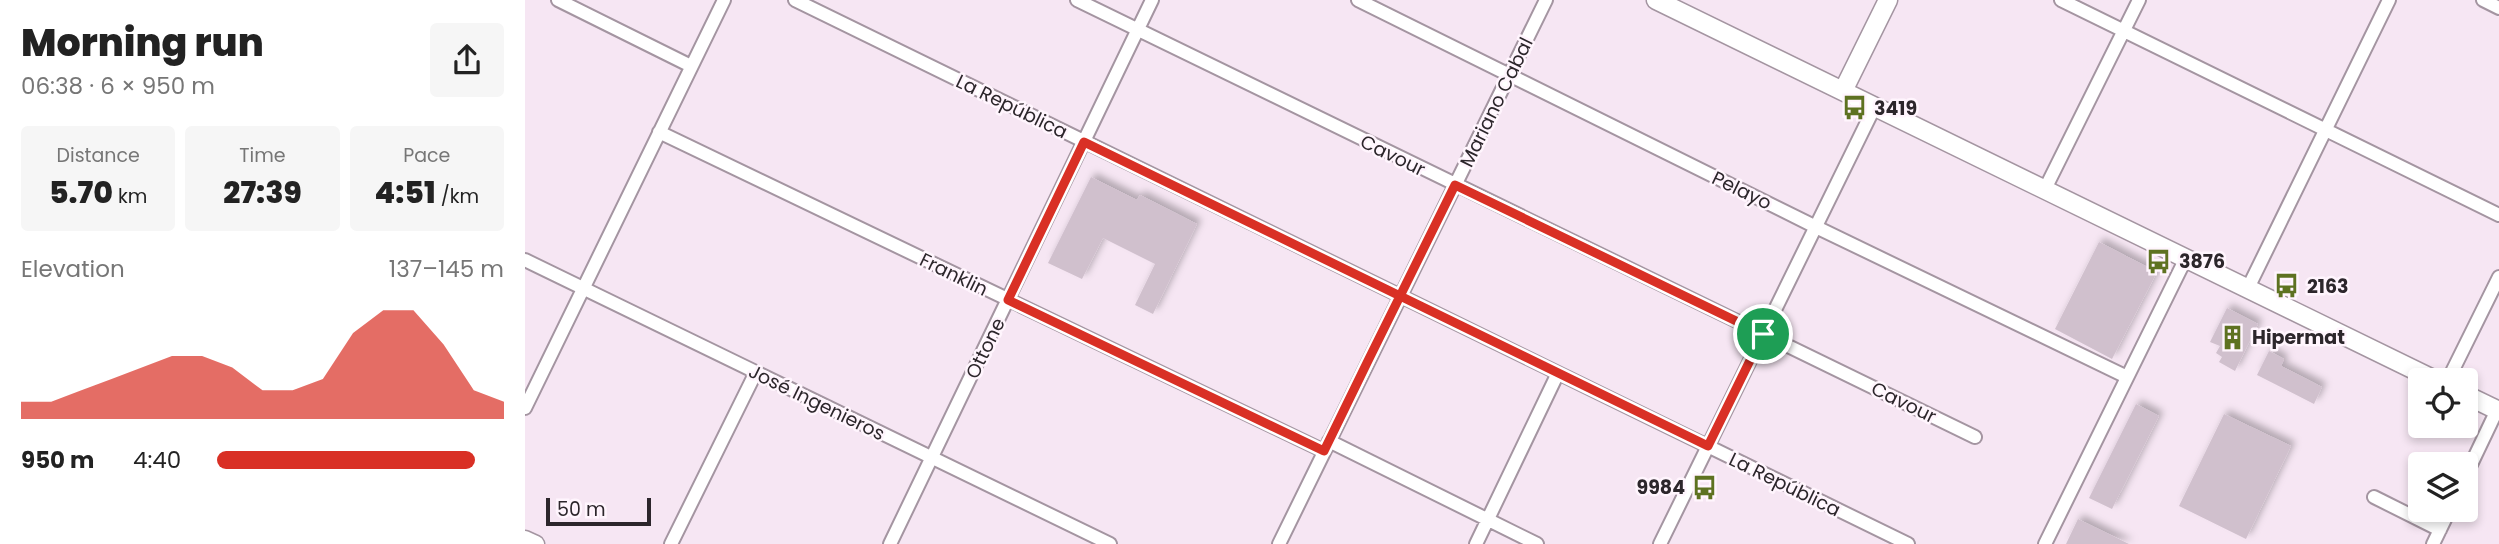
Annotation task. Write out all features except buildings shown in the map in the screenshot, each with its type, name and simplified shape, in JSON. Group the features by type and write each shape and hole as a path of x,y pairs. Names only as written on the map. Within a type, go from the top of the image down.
{"main road":[{"path":"1657,0 2411,368"},
{"path":"1843,91 1888,0"},
{"path":"2478,400 2498,410"}],"street":[{"path":"558,0 691,66"},
{"path":"525,408 724,0"},
{"name":"La República","path":"795,0 1908,544"},
{"name":"Cavour","path":"1077,0 1975,437"},
{"name":"Ottone","path":"890,544 1152,0"},
{"name":"Pelayo","path":"1358,0 1816,227 2127,377"},
{"name":"Mariano Cabal","path":"1279,544 1546,0"},
{"path":"2061,0 2499,215"},
{"path":"2045,189 2140,0"},
{"path":"2248,288 2389,0"},
{"path":"2483,0 2499,8"},
{"path":"1660,544 1875,106"},
{"name":"Franklin","path":"659,132 1008,300 1537,544"},
{"path":"2045,544 2186,258"},
{"name":"José Ingenieros","path":"525,260 932,458 1083,538 1109,544"},
{"path":"2454,368 2499,277"},
{"path":"671,544 756,372"},
{"path":"1476,544 1558,373"},
{"path":"2477,452 2498,410"},
{"path":"2374,497 2440,530"},
{"path":"2433,544 2444,522"},
{"path":"525,539 536,544"}],"place":[{"name":"3419","path":"1854,108"},
{"name":"3876","path":"2159,261"},
{"name":"2163","path":"2287,286"},
{"name":"Hipermat","path":"2232,337"},
{"name":"9984","path":"1705,487"}],"route":[{"path":"1763,334 1455,185 1400,296 1365,369 1324,451 1008,300 1084,142 1163,180 1242,219 1400,296 1708,446 1763,334"}]}
